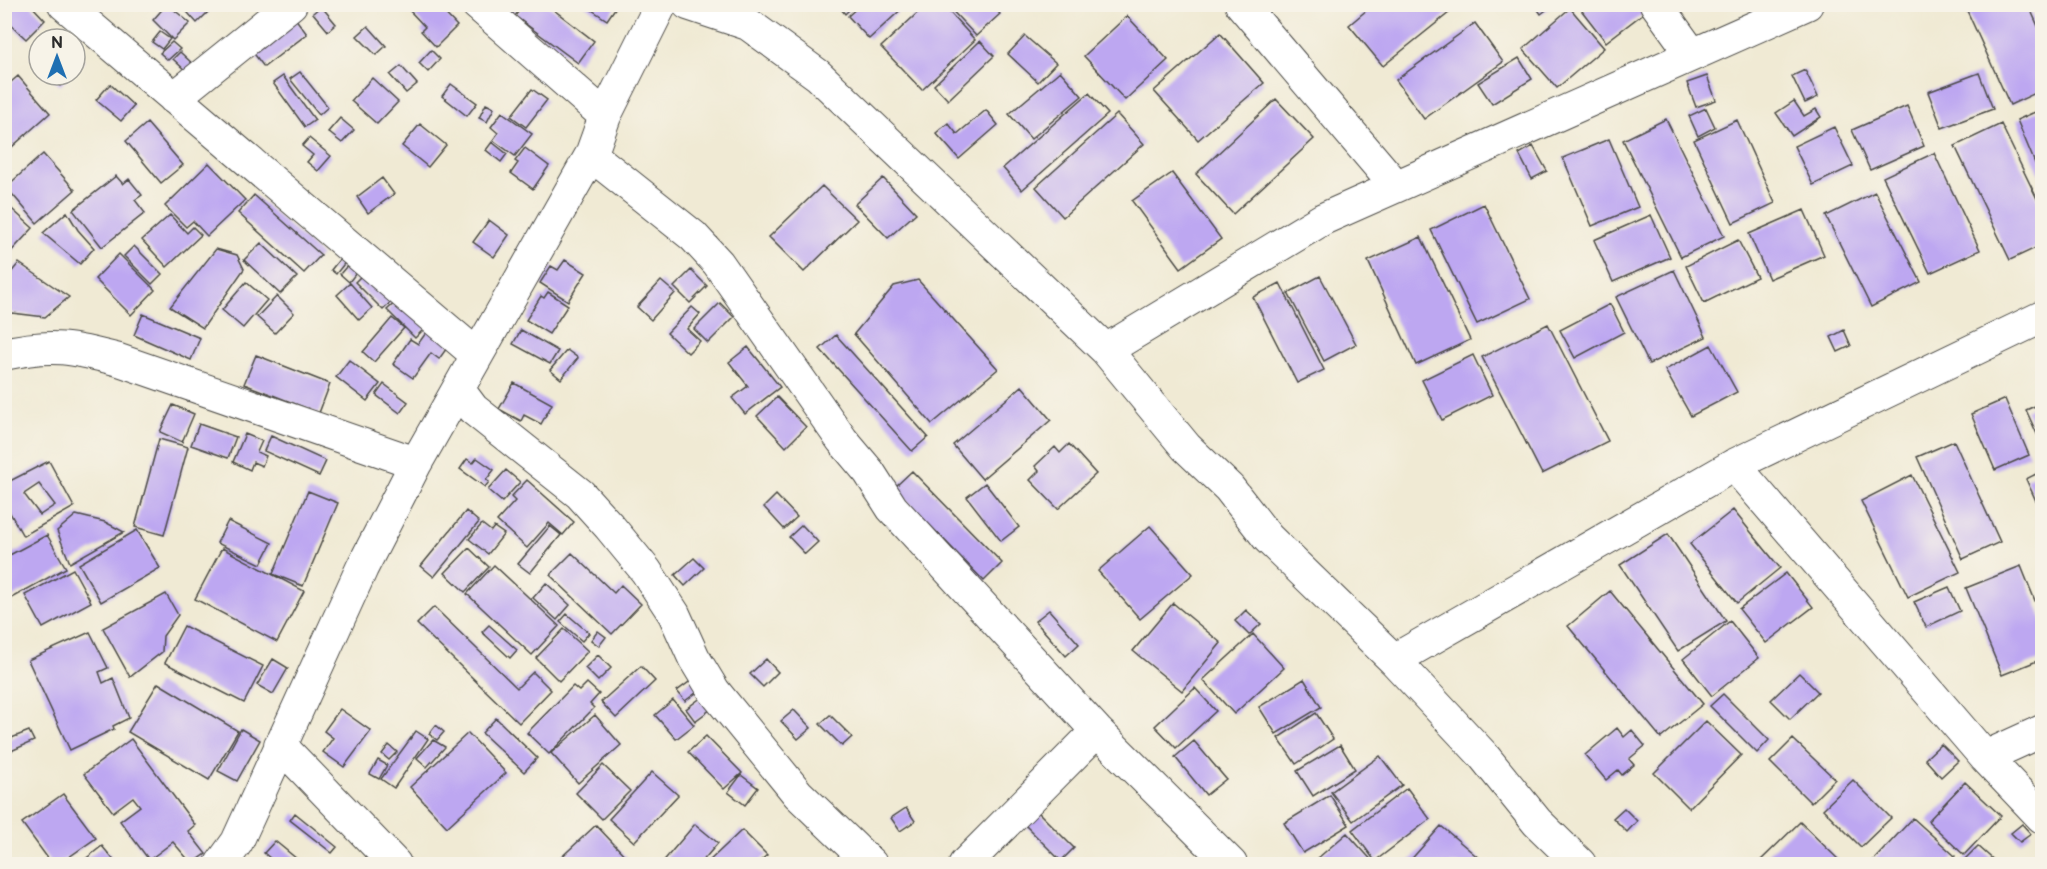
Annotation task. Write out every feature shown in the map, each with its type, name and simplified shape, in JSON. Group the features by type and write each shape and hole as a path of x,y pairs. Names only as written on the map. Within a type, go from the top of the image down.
{"street":[{"path":"64,4 477,355"},
{"path":"174,98 291,4"},
{"path":"477,4 605,116"},
{"path":"221,864 237,842 362,568 416,463 545,241 591,155 605,116 661,4"},
{"path":"688,4 748,24 818,75 1106,350 1186,447 1229,488 1268,538 1394,660 1482,754 1537,822 1580,864"},
{"path":"1241,4 1395,185"},
{"path":"1656,4 1692,54"},
{"path":"1106,350 1323,219 1395,185 1807,4"},
{"path":"591,155 693,236 718,264 842,440 869,472 892,508 1097,731 1231,864"},
{"path":"1394,660 1734,465 2043,317"},
{"path":"4,354 35,347 71,347 119,360 416,463"},
{"path":"458,389 473,409 580,494 609,526 646,571 674,614 694,658 714,691 798,794 871,864"},
{"path":"1734,465 1984,757 2043,817"},
{"path":"965,864 1097,731"},
{"path":"1984,757 2043,731"},
{"path":"280,744 395,864"}],"building":[{"path":"4,4 30,4 45,20 38,27 27,27 26,39 4,18"},
{"path":"167,4 190,23 173,40 153,20"},
{"path":"180,4 213,4 214,6 197,23"},
{"path":"415,4 436,4 457,26 436,47 421,31 425,27 409,10"},
{"path":"494,4 519,4 510,17"},
{"path":"524,4 546,4 594,41 578,63 515,16"},
{"path":"583,4 618,4 607,20"},
{"path":"837,4 855,4 845,14"},
{"path":"861,4 907,4 869,39 848,16"},
{"path":"927,4 942,4 975,40 922,90 881,47"},
{"path":"946,4 991,4 1000,14 976,36"},
{"path":"1374,4 1460,4 1383,66 1349,25"},
{"path":"1534,4 1554,4 1541,14"},
{"path":"1590,4 1639,4 1645,12 1606,42 1582,11"},
{"path":"1964,4 2028,4 2042,35 2042,90 2010,105"},
{"path":"321,6 336,24 328,31 313,13"},
{"path":"1570,8 1604,48 1557,88 1523,49"},
{"path":"1127,16 1168,60 1125,100 1084,56"},
{"path":"295,18 307,34 264,67 252,51"},
{"path":"1475,23 1503,62 1424,119 1396,80"},
{"path":"368,26 386,46 376,55 357,36"},
{"path":"160,32 170,39 162,49 152,42"},
{"path":"1220,33 1264,83 1198,140 1154,91"},
{"path":"1025,36 1056,63 1038,82 1008,54"},
{"path":"980,41 994,56 948,100 934,85"},
{"path":"172,42 180,49 168,60 160,53"},
{"path":"431,50 440,59 428,72 419,63"},
{"path":"180,52 195,66 188,73 173,59"},
{"path":"1519,58 1532,79 1492,104 1478,83"},
{"path":"401,66 417,84 406,93 390,75"},
{"path":"1805,70 1818,97 1805,103 1792,76"},
{"path":"1060,71 1082,96 1031,139 1009,114"},
{"path":"300,72 328,107 319,115 290,79"},
{"path":"1979,73 1993,109 1942,128 1928,92"},
{"path":"18,76 50,113 4,154 4,88"},
{"path":"283,76 315,120 305,127 273,83"},
{"path":"1707,76 1716,100 1696,107 1687,83"},
{"path":"372,78 398,102 377,124 351,101"},
{"path":"110,84 134,106 121,121 96,100"},
{"path":"451,84 477,103 467,116 442,96"},
{"path":"532,89 547,100 526,127 511,116"},
{"path":"1089,93 1108,114 1022,190 1003,168"},
{"path":"1276,99 1314,139 1233,214 1196,174"},
{"path":"1794,101 1804,116 1816,109 1821,117 1792,136 1776,113"},
{"path":"486,104 494,108 487,122 479,118"},
{"path":"1907,106 1924,146 1870,170 1852,130"},
{"path":"1706,108 1715,127 1698,136 1689,116"},
{"path":"2042,109 2042,180 2017,120"},
{"path":"986,110 998,125 959,159 936,133 948,123 957,134"},
{"path":"502,112 532,134 515,156 493,140 498,133 491,127"},
{"path":"1117,114 1144,144 1063,217 1036,187"},
{"path":"340,118 354,130 342,143 328,132"},
{"path":"1666,119 1724,236 1681,257 1623,140"},
{"path":"1737,120 1775,203 1733,223 1694,140"},
{"path":"147,123 183,165 161,183 126,141"},
{"path":"420,124 446,145 428,167 402,146"},
{"path":"2001,124 2042,209 2042,245 2010,260 1955,146"},
{"path":"1834,127 1853,166 1813,185 1794,146"},
{"path":"309,138 331,156 318,171 307,162 313,155 302,146"},
{"path":"1609,139 1638,207 1592,226 1563,158"},
{"path":"492,142 507,154 501,162 486,150"},
{"path":"1533,146 1547,171 1532,179 1519,154"},
{"path":"525,148 549,166 533,189 511,173 518,163 515,161"},
{"path":"1934,153 1980,250 1930,273 1883,177"},
{"path":"43,154 75,190 37,223 6,187"},
{"path":"209,163 245,200 207,236 193,221 186,227 165,206"},
{"path":"1172,173 1221,239 1181,268 1132,201"},
{"path":"116,176 123,184 129,179 142,195 135,200 145,213 102,247 73,210"},
{"path":"382,178 394,194 368,213 357,197"},
{"path":"883,178 916,213 888,238 855,204"},
{"path":"822,186 857,220 804,272 769,237"},
{"path":"1875,192 1921,282 1871,307 1826,216"},
{"path":"254,195 321,255 304,273 238,213"},
{"path":"4,202 33,228 4,259"},
{"path":"1484,204 1530,299 1477,324 1431,230"},
{"path":"1804,210 1824,255 1769,279 1749,234"},
{"path":"67,212 78,230 94,248 80,264 43,233"},
{"path":"170,215 187,233 193,227 201,235 167,267 142,240"},
{"path":"1651,215 1670,257 1613,282 1594,240"},
{"path":"489,220 509,235 494,257 473,242"},
{"path":"1421,237 1470,340 1416,365 1368,261"},
{"path":"1738,240 1757,277 1704,303 1686,266"},
{"path":"261,243 297,277 280,294 244,260"},
{"path":"134,246 162,274 152,284 124,256"},
{"path":"216,249 237,255 244,269 203,328 170,307"},
{"path":"119,254 155,290 131,315 95,279"},
{"path":"342,256 347,260 336,274 331,270"},
{"path":"352,260 360,268 349,282 340,274"},
{"path":"565,260 586,273 568,301 540,283 551,266 558,270"},
{"path":"19,263 69,297 45,317 4,312 4,281"},
{"path":"691,270 707,286 690,303 674,287"},
{"path":"1674,270 1706,337 1649,364 1616,297"},
{"path":"366,271 394,299 383,310 355,282"},
{"path":"1320,276 1356,344 1324,361 1288,293"},
{"path":"918,280 998,369 932,424 854,334 894,286"},
{"path":"661,281 675,293 651,320 637,307"},
{"path":"246,282 267,300 243,328 222,310"},
{"path":"350,283 372,308 359,320 337,295"},
{"path":"1280,283 1324,370 1297,383 1253,297"},
{"path":"548,292 568,305 549,334 526,320 541,296 544,298"},
{"path":"277,296 294,313 275,333 257,317"},
{"path":"399,299 427,326 415,338 387,310"},
{"path":"720,303 734,317 708,343 694,329"},
{"path":"1610,304 1624,332 1575,358 1560,330"},
{"path":"692,307 700,314 687,329 700,341 688,353 667,333"},
{"path":"143,314 200,338 191,360 134,335"},
{"path":"392,318 404,328 374,362 363,352"},
{"path":"1548,324 1608,441 1542,474 1482,357"},
{"path":"431,326 452,341 439,359 431,353 413,378 393,364 410,339 418,344"},
{"path":"521,330 558,351 550,364 513,344"},
{"path":"1844,330 1851,346 1838,352 1831,337"},
{"path":"836,335 928,437 912,451 820,349"},
{"path":"1711,345 1737,392 1691,416 1665,370"},
{"path":"748,347 780,387 745,414 732,398 748,386 729,362"},
{"path":"567,350 578,358 561,379 550,370"},
{"path":"256,355 330,384 319,413 244,384"},
{"path":"1473,355 1492,395 1442,420 1422,380"},
{"path":"349,360 380,384 367,401 336,377"},
{"path":"514,383 552,404 541,424 524,415 521,421 499,409"},
{"path":"384,384 408,402 400,413 376,395"},
{"path":"1022,386 1051,420 982,479 953,445"},
{"path":"777,397 806,427 786,447 757,416"},
{"path":"2005,399 2029,455 1995,470 1971,414"},
{"path":"2042,403 2042,445 2026,410"},
{"path":"173,405 194,414 182,442 160,432"},
{"path":"199,424 236,437 228,458 191,445"},
{"path":"245,434 262,441 257,452 266,456 262,466 253,462 250,470 233,462"},
{"path":"271,436 326,461 319,476 264,451"},
{"path":"159,439 188,447 164,535 135,527"},
{"path":"1954,441 2000,542 1963,559 1917,457"},
{"path":"1069,444 1096,474 1058,509 1030,480 1039,471 1035,466 1055,447 1060,453"},
{"path":"477,458 494,470 486,480 489,482 485,487 460,469 467,459 473,463"},
{"path":"49,461 74,507 23,536 4,502 4,484","holes":["39,484 55,505 40,515 24,494"]},
{"path":"506,470 520,482 502,502 488,490"},
{"path":"912,471 1002,563 984,581 894,488"},
{"path":"2042,471 2042,514 2026,479"},
{"path":"1912,475 1960,572 1908,597 1861,501"},
{"path":"527,480 574,522 563,535 549,523 527,548 497,521 515,501 511,497"},
{"path":"985,483 1019,527 1001,541 967,497"},
{"path":"308,491 338,503 303,586 273,574"},
{"path":"776,495 797,517 784,529 764,507"},
{"path":"1733,510 1780,568 1737,603 1690,544"},
{"path":"466,511 479,522 434,577 421,566"},
{"path":"76,515 105,522 124,532 70,563 57,531"},
{"path":"228,521 272,543 261,564 217,543"},
{"path":"482,524 491,531 494,527 504,534 488,554 469,539"},
{"path":"802,525 818,542 805,554 789,537"},
{"path":"550,526 561,535 530,573 518,564"},
{"path":"1150,526 1193,574 1140,619 1098,571"},
{"path":"137,530 160,568 101,602 79,564"},
{"path":"1668,534 1726,621 1678,651 1620,565"},
{"path":"47,535 66,568 4,602 4,558"},
{"path":"222,548 304,591 277,642 195,599"},
{"path":"469,548 489,567 465,592 445,573"},
{"path":"572,553 614,593 621,585 641,604 612,634 550,575"},
{"path":"694,558 704,568 685,586 675,575"},
{"path":"494,565 559,626 532,655 467,594"},
{"path":"2021,566 2042,618 2042,659 2002,675 1966,588"},
{"path":"73,569 91,602 43,628 25,595"},
{"path":"1786,573 1813,607 1766,643 1739,609"},
{"path":"546,583 570,605 557,620 533,598"},
{"path":"1949,587 1960,611 1926,627 1914,602"},
{"path":"1610,591 1703,704 1661,738 1568,626"},
{"path":"166,594 178,615 163,636 162,652 130,677 103,628"},
{"path":"1173,603 1221,643 1182,691 1133,651"},
{"path":"434,607 517,688 533,672 551,690 519,723 417,624"},
{"path":"1049,610 1079,644 1066,656 1035,621"},
{"path":"1246,610 1261,624 1249,635 1235,621"},
{"path":"567,614 589,633 582,641 560,622"},
{"path":"1730,621 1759,658 1712,696 1683,659"},
{"path":"489,625 517,650 510,658 482,632"},
{"path":"184,626 263,666 244,703 165,663"},
{"path":"564,629 588,651 559,681 536,658"},
{"path":"598,631 606,637 599,646 591,640"},
{"path":"90,632 108,668 99,672 103,683 113,678 129,718 113,726 114,729 70,750 28,660"},
{"path":"1253,634 1284,668 1234,714 1203,680"},
{"path":"598,655 611,668 598,681 585,668"},
{"path":"273,659 288,668 273,694 257,685"},
{"path":"766,659 778,672 763,687 750,674"},
{"path":"641,666 655,681 616,718 601,702"},
{"path":"1799,673 1818,692 1790,719 1771,700"},
{"path":"696,677 704,687 685,701 677,691"},
{"path":"1304,679 1321,707 1276,734 1259,707"},
{"path":"158,683 238,731 209,780 128,732"},
{"path":"587,683 599,694 590,704 594,708 549,754 527,733 573,686 579,691"},
{"path":"1195,688 1216,711 1176,748 1155,726"},
{"path":"1723,694 1769,740 1757,753 1710,706"},
{"path":"702,697 711,709 695,721 686,709"},
{"path":"673,700 694,725 676,739 655,715"},
{"path":"340,709 371,731 344,767 323,752 333,738 324,731"},
{"path":"794,710 811,728 798,739 781,721"},
{"path":"1316,713 1333,739 1296,764 1278,738"},
{"path":"595,715 621,745 578,783 551,753"},
{"path":"830,715 852,737 842,746 820,724"},
{"path":"496,718 537,758 524,772 482,733"},
{"path":"1706,721 1741,755 1689,808 1654,773"},
{"path":"436,725 444,732 437,740 429,734"},
{"path":"1617,728 1624,737 1632,730 1645,746 1629,759 1634,765 1622,775 1618,770 1606,780 1585,755"},
{"path":"241,729 260,740 237,781 218,771"},
{"path":"29,731 34,741 4,754 4,741"},
{"path":"416,731 428,739 394,788 381,779"},
{"path":"468,733 506,773 447,827 410,787"},
{"path":"706,736 742,773 724,789 688,752"},
{"path":"131,739 195,825 188,831 206,854 192,864 173,842 149,860 120,821 140,806 133,797 113,812 84,774"},
{"path":"1793,739 1835,779 1811,803 1770,762"},
{"path":"433,740 445,747 427,767 417,758"},
{"path":"1194,741 1226,779 1206,795 1175,757"},
{"path":"1941,744 1958,761 1941,777 1925,759"},
{"path":"389,745 397,752 389,760 382,754"},
{"path":"1340,745 1355,769 1313,796 1297,771"},
{"path":"1380,756 1402,785 1353,821 1331,792"},
{"path":"378,760 387,765 379,779 370,774"},
{"path":"603,765 630,791 602,819 576,793"},
{"path":"652,772 678,795 634,842 609,819"},
{"path":"741,775 758,788 745,805 728,792"},
{"path":"1853,780 1891,818 1861,847 1823,809"},
{"path":"1965,782 2001,816 1964,855 1928,821"},
{"path":"1407,788 1430,819 1375,861 1352,830"},
{"path":"63,794 96,838 59,864 52,864 22,823"},
{"path":"1330,795 1349,825 1303,853 1284,823"},
{"path":"906,808 915,821 900,831 891,818"},
{"path":"1034,808 1074,848 1061,861 1021,821"},
{"path":"1624,808 1637,821 1627,832 1613,818"},
{"path":"295,813 337,847 332,853 290,820"},
{"path":"1913,818 1955,856 1947,864 1870,864"},
{"path":"1800,822 1841,862 1757,864"},
{"path":"695,824 718,843 700,864 661,864"},
{"path":"2022,824 2031,834 2020,842 2011,833"},
{"path":"596,825 629,860 624,864 554,864"},
{"path":"1441,826 1480,859 1475,864 1407,864"},
{"path":"742,830 767,855 757,864 706,864"},
{"path":"1347,833 1375,864 1323,864 1318,858"},
{"path":"275,841 303,864 277,864 264,853"},
{"path":"102,846 117,864 79,864"},
{"path":"1978,846 1998,864 1960,864"}]}
